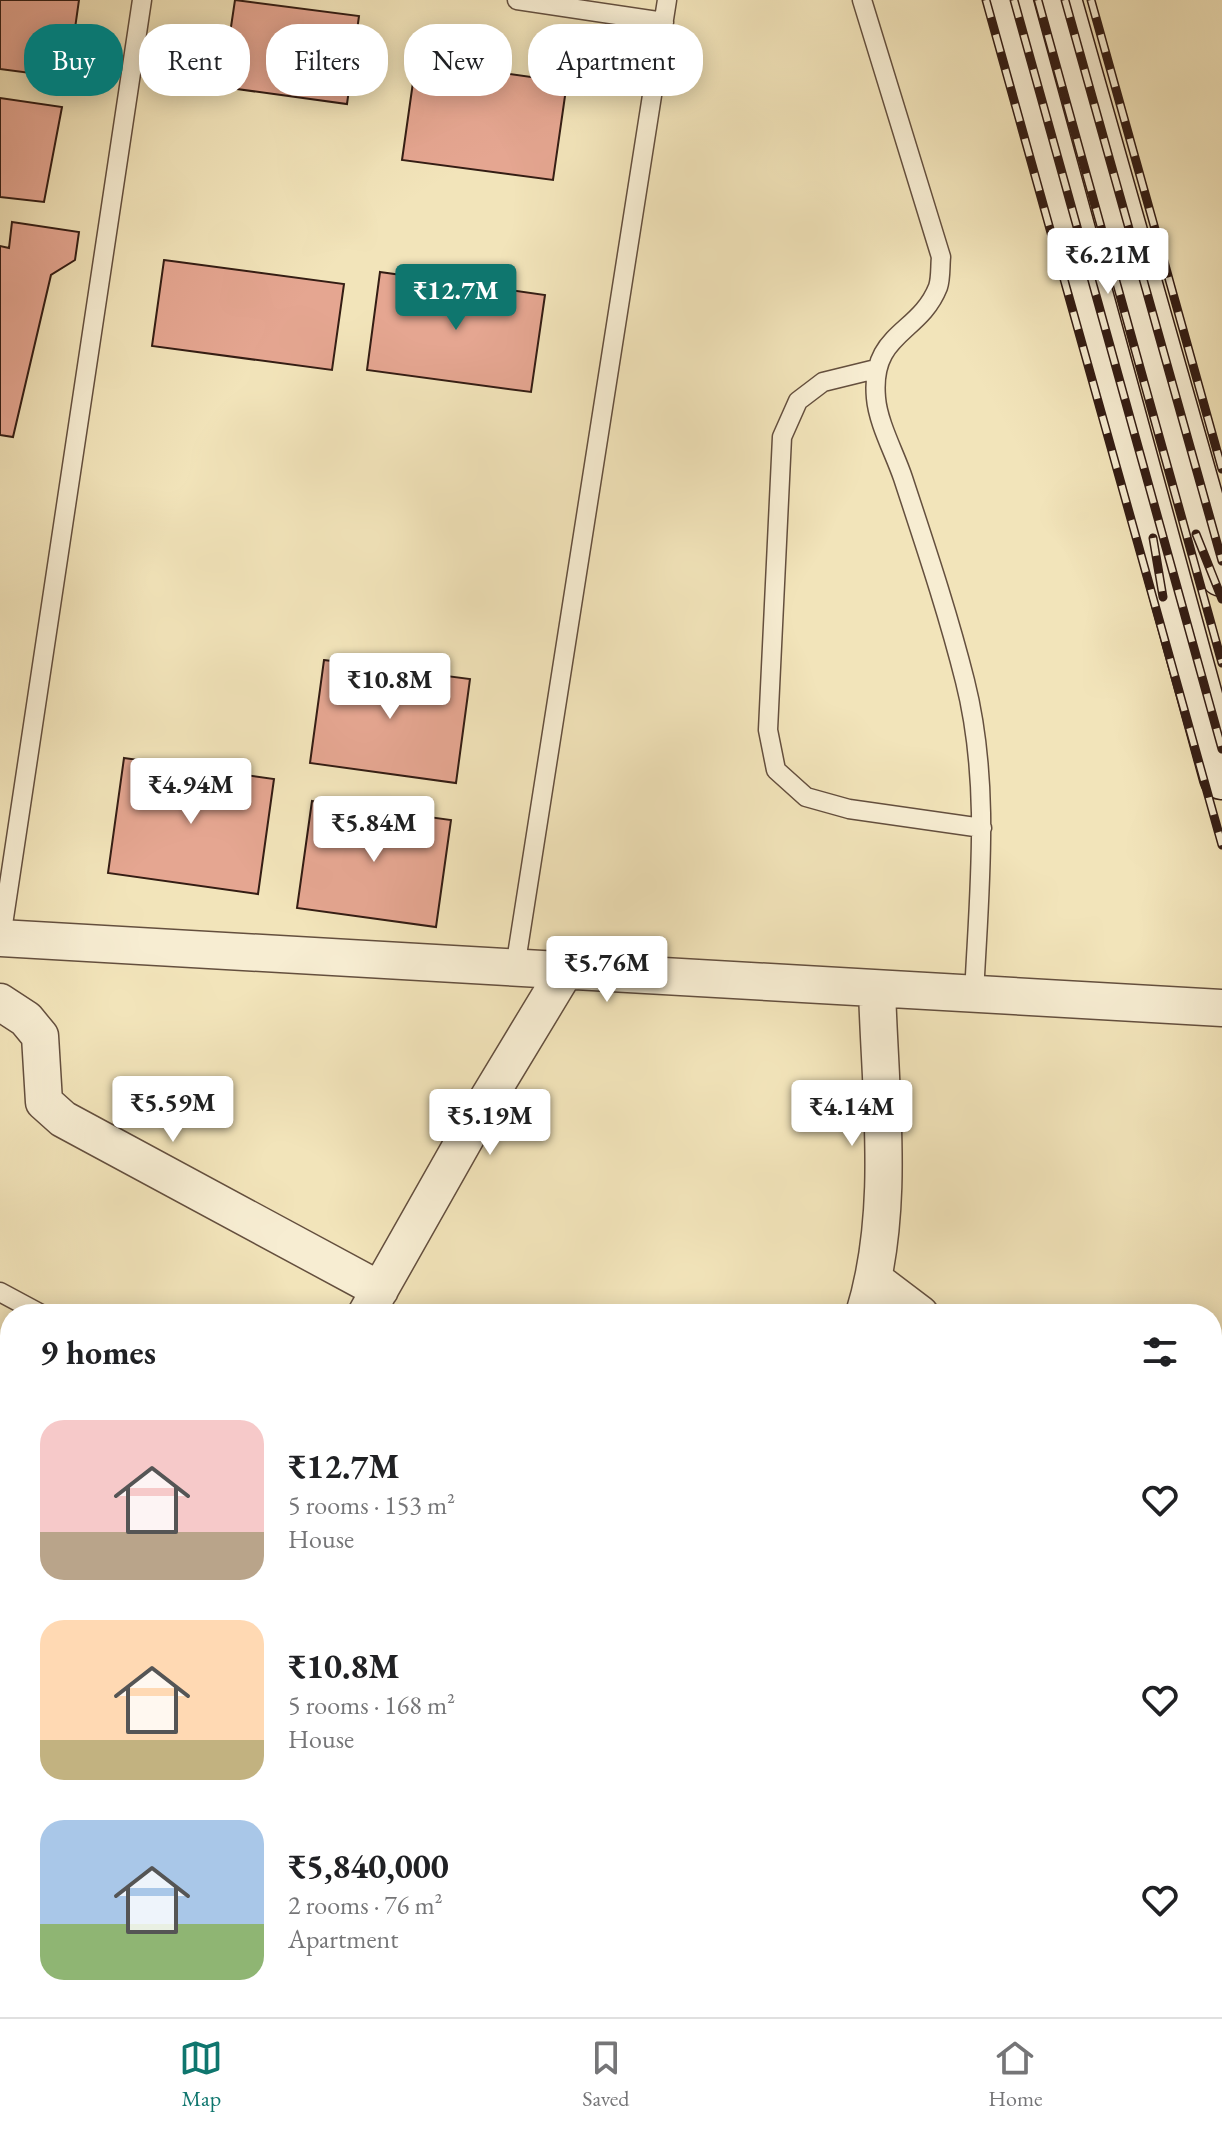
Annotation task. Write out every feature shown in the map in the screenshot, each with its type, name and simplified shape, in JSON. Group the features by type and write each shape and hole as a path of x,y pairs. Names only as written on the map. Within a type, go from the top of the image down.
{"street":[{"path":"1010,0 1222,777"},
{"path":"1059,0 1222,574"},
{"path":"0,939 1222,1008"},
{"path":"0,1002 26,1019 40,1036 44,1102 63,1119 373,1302 487,1100 565,971"},
{"path":"877,989 883,1182 869,1297 890,1304"}],"lane":[{"path":"0,939 142,0"},
{"path":"517,0 664,22"},
{"path":"515,968 667,0"},
{"path":"862,0 941,257 939,285 924,311 890,342 876,369 876,401 903,476 965,682 979,750 982,828 974,995"},
{"path":"876,369 823,382 798,401 782,437 768,730 776,770 806,797 849,809 982,828"},
{"path":"0,1292 22,1304"}],"building":[{"path":"0,0 79,0 76,24 24,24 24,72 0,69"},
{"path":"235,0 359,16 358,24 266,24 266,93 250,91 250,24 231,24"},
{"path":"512,74 528,77 528,96 565,96 553,180 402,160 411,96 512,96"},
{"path":"288,96 348,96 347,104"},
{"path":"0,98 62,107 44,202 0,197"},
{"path":"12,222 79,232 75,260 51,275 13,437 0,435 0,246 9,248"},
{"path":"164,260 344,284 332,370 152,346"},
{"path":"380,272 545,295 531,392 367,370"},
{"path":"324,660 470,679 456,783 310,763"},
{"path":"124,758 274,779 258,894 108,873"},
{"path":"312,801 451,820 436,927 297,908"}],"railway":[{"path":"986,0 1222,845"},
{"path":"1014,0 1222,749"},
{"path":"1038,0 1222,663"},
{"path":"1065,0 1222,561"},
{"path":"1091,0 1222,469"},
{"path":"1196,534 1222,599"},
{"path":"1153,538 1163,597"}]}
